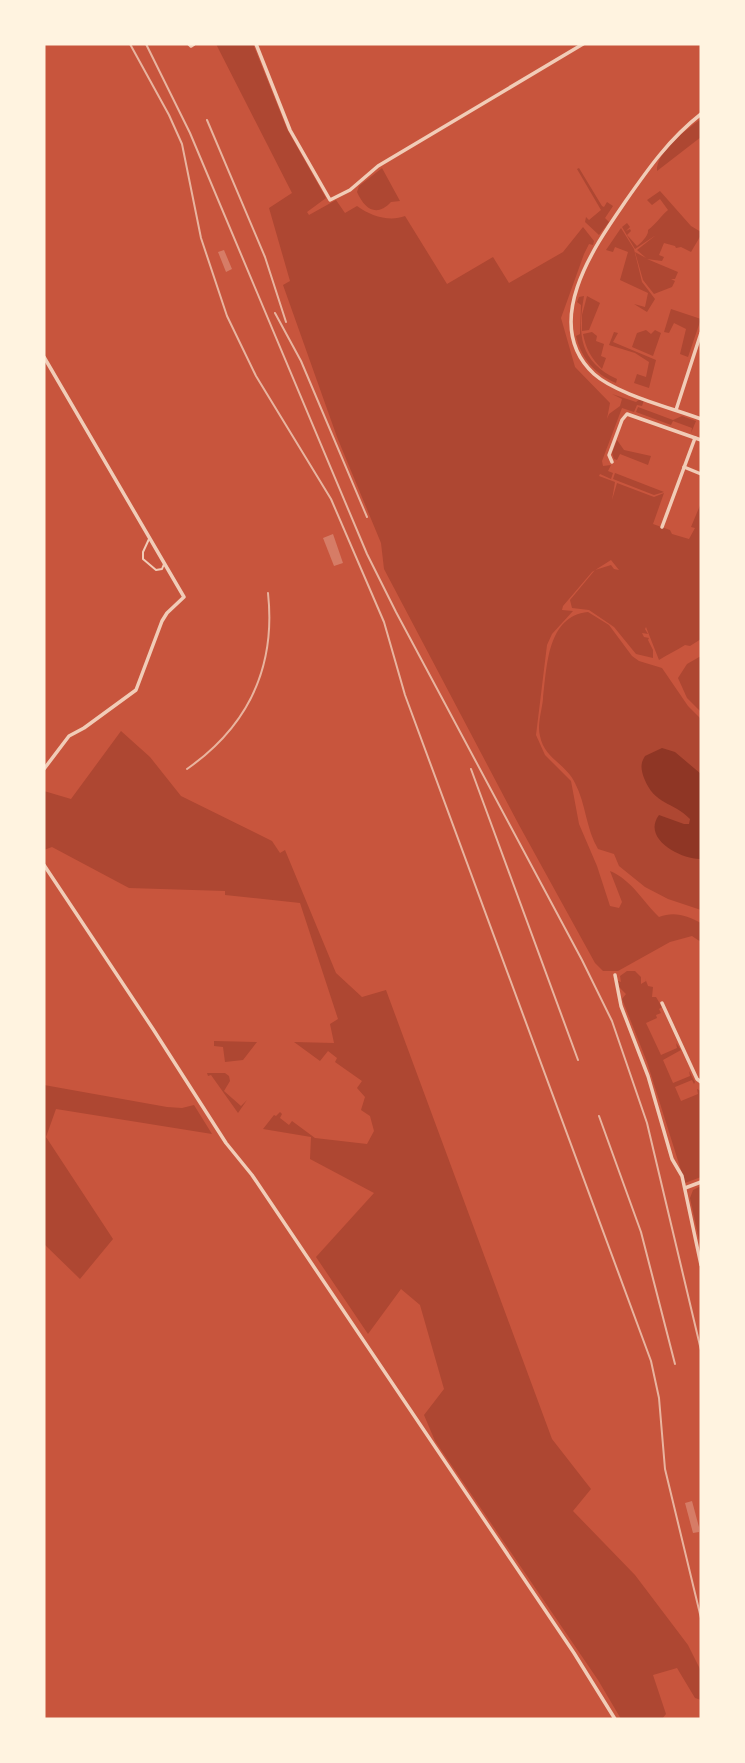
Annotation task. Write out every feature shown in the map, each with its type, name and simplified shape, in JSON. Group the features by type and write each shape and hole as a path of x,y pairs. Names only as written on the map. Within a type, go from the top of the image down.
{"street":[{"path":"256,44 290,130 330,200 350,190 378,166 583,44"},
{"path":"701,114 660,152 592,251 577,291 571,318 575,345 580,357 594,374 620,389 701,419"},
{"path":"676,410 701,333"},
{"path":"44,357 184,597 165,616 139,686 126,698 69,736 44,769"},
{"path":"612,462 609,455 622,420 627,414 701,440"},
{"path":"662,527 695,438"},
{"path":"684,467 701,474"},
{"path":"44,865 226,1143 252,1175 587,1673 615,1719"},
{"path":"615,975 621,1006 648,1076 672,1159 682,1176 701,1265"},
{"path":"662,1003 697,1079 701,1082"},
{"path":"685,1188 701,1182"}],"lane":[{"path":"150,537 143,552 143,559 156,570 162,569 165,563"}],"shaded area":[{"path":"216,44 253,44 287,129 326,198 307,212 309,215 336,200 345,213 357,206 380,217 405,216 447,284 493,257 509,283 563,252 583,227 594,241 593,245 589,244 584,254 561,318 575,367 610,403 607,419 609,414 620,406 622,399 612,394 636,402 644,400 642,406 637,405 634,412 622,408 602,461 603,466 611,465 608,471 613,473 611,479 600,474 599,476 615,482 612,500 617,483 654,497 664,493 653,524 689,539 695,528 691,527 701,503 701,639 659,660 646,627 648,634 642,633 649,638 653,658 636,654 614,627 589,610 572,608 570,600 595,570 563,606 562,610 573,611 552,634 547,645 536,735 545,755 571,781 579,824 610,906 619,908 622,902 610,871 631,886 659,917 681,915 701,923 701,942 692,936 670,942 618,971 603,971 595,963 519,825 384,569 381,543 337,437 283,285 290,281 269,208 292,193","holes":["611,560 619,570 611,565 595,570"]},
{"path":"701,119 701,137 657,171 666,149"},
{"path":"382,168 400,201 391,202 376,210 368,207 357,192 359,186"},
{"path":"579,168 602,206 607,202 613,206 605,218 609,222 599,235 585,222 586,217 589,220 601,210 577,169"},
{"path":"660,191 701,235 691,252 664,243 659,255 664,257 662,261 647,259 678,272 675,279 671,279 675,281 672,287 654,294 643,280 635,252 646,258 637,250 656,235 635,249 622,227 627,223 630,227 626,231 631,231 627,235 637,246 641,243 648,230 668,210 660,199 652,205 647,200"},
{"path":"621,228 634,249 642,282 655,299 647,312 634,304 645,307 648,293 620,280 628,252 615,247 613,252 606,250"},
{"path":"584,296 581,323 584,346 588,356 617,379 616,383 590,364 578,344 576,336 580,334 581,305 577,302 579,297"},
{"path":"587,296 600,303 589,330 582,331 582,315"},
{"path":"671,309 701,319 688,357 680,354 686,329 674,323 669,333 664,332"},
{"path":"646,330 651,334 655,330 661,333 653,356 632,347 637,333"},
{"path":"592,332 597,336 596,341 604,344 601,356 606,358 602,369 584,339 583,334"},
{"path":"614,332 618,333 613,342 656,360 649,388 634,383 637,374 646,377 649,362 635,353 609,345"},
{"path":"638,407 673,420 682,416 696,421 691,433 692,428 673,421 671,425 636,412"},
{"path":"617,440 624,450 651,456 648,465 620,454 617,460 614,459 612,453"},
{"path":"615,473 664,492 654,495 613,479"},
{"path":"588,612 609,625 632,656 662,668 688,706 701,719 701,910 668,899 645,887 619,866 614,854 598,849 575,783 542,744 539,722 552,645 564,623 574,616"},
{"path":"701,656 701,712 687,698 678,678 687,664"},
{"path":"121,731 150,757 181,796 272,841 280,853 285,850 336,973 362,997 386,990 552,1439 591,1489 573,1511 635,1575 688,1645 701,1671 701,1700 695,1698 677,1668 653,1675 666,1714 662,1719 621,1719 598,1680 435,1441 424,1415 444,1389 420,1305 401,1289 368,1334 316,1257 374,1193 310,1159 311,1137 263,1129 274,1115 280,1112 280,1118 289,1125 292,1121 315,1138 367,1144 374,1131 370,1116 361,1110 365,1097 357,1088 362,1081 335,1062 337,1058 328,1051 320,1061 294,1042 334,1043 330,1024 338,1019 300,903 225,895 225,891 129,888 52,847 44,850 44,791 71,799"},
{"path":"662,748 675,752 701,774 701,859 675,852 659,840 655,832 659,815 684,824 689,824 690,819 653,794 644,778 642,762 645,756"},
{"path":"627,971 635,971 641,977 641,984 646,981 645,978 648,986 653,987 652,997 656,997 662,1007 659,1009 661,1013 656,1015 657,1018 646,1023 661,1055 677,1048 676,1043 681,1050 663,1060 673,1083 690,1076 689,1071 695,1082 694,1084 692,1080 675,1087 681,1101 698,1094 697,1089 701,1091 701,1177 685,1183 647,1062 622,999 626,994 619,987 618,981 621,982 620,976"},
{"path":"214,1041 257,1042 243,1060 225,1062 223,1047 214,1046"},
{"path":"207,1073 225,1073 229,1076 230,1081 224,1091 241,1106 247,1100 238,1113 211,1075 208,1076"},
{"path":"44,1085 167,1107 182,1108 194,1105 212,1134 56,1109 46,1137 113,1239 80,1279 44,1244"},
{"path":"701,1186 701,1249 690,1198 693,1190"}],"building":[{"path":"224,250 232,269 226,272 218,252"},
{"path":"333,534 343,563 334,566 323,538"},
{"path":"692,1501 699,1527 699,1532 693,1533 685,1503"}],"railway":[{"path":"130,44 182,144 201,238 227,316 256,376 331,499 384,622 405,695 651,1361 659,1398 665,1469 701,1618"},
{"path":"146,44 190,133 367,554 612,1021 647,1123 701,1350"},
{"path":"207,120 265,257 286,322"},
{"path":"275,313 301,361 367,517"},
{"path":"187,769 227,734 253,693 267,646 268,593"},
{"path":"471,769 578,1060"},
{"path":"599,1116 641,1232 675,1364"}]}
